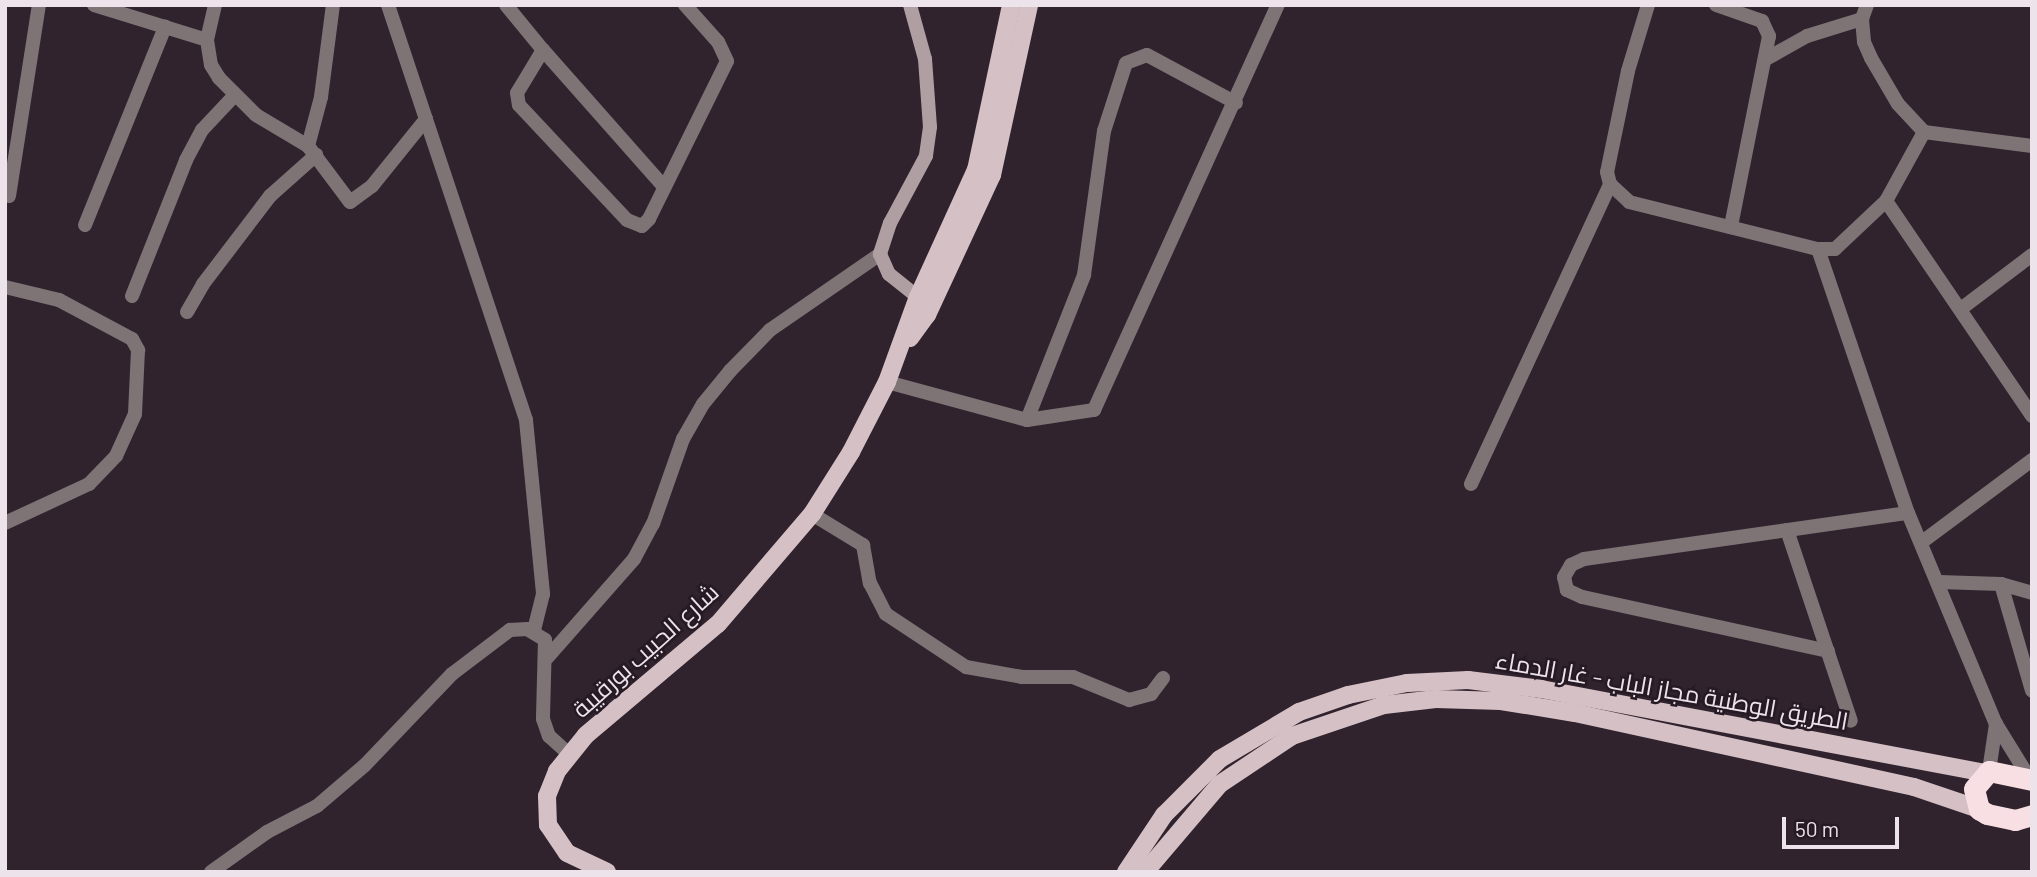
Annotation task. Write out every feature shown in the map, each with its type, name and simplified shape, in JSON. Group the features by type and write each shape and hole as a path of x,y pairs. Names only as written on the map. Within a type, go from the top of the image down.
{"highway":[{"path":"2030,818 1998,818 1979,809 1974,789 1986,772 2031,779"}],"main road":[{"path":"910,5 925,59 930,127 926,156 890,223 880,254 889,274 924,302"},
{"name":"شارع الحبيب بورقيبة","path":"924,302 976,170 1011,5"},
{"name":"شارع الحبيب بورقيبة","path":"607,872 567,853 548,825 547,796 570,755 586,735 718,624 812,514 852,452 924,302 992,175 1029,5"},
{"name":"الطريق الوطنية مجاز الباب - غار الدماء","path":"1126,872 1164,815 1220,759 1299,712 1348,695 1407,683 1468,680 1541,689 1986,772"},
{"name":"الطريق الوطنية مجاز الباب - غار الدماء","path":"1145,872 1220,784 1292,736 1384,705 1436,699 1501,701 1575,713 1914,787 1979,809"}],"street":[{"path":"9,196 39,5"},
{"path":"94,5 207,40"},
{"path":"215,5 207,40 211,65 233,97 312,151 348,200 354,202 426,119"},
{"path":"187,312 203,284 270,196 312,151 333,5"},
{"path":"506,5 664,187"},
{"path":"543,50 517,93 519,105 550,142 635,225 649,219 727,61 718,42 685,5"},
{"path":"887,382 1027,420 1083,413 1100,403 1279,5"},
{"path":"1471,484 1610,184 1609,164 1628,71 1648,5"},
{"path":"1716,5 1762,22 1769,36 1731,227"},
{"path":"391,6 462,237 526,420 534,465 543,594 534,631"},
{"path":"1766,59 1807,36 1864,12 1864,42 1881,79 1924,132 2032,146"},
{"path":"85,225 164,27"},
{"path":"1027,420 1084,275 1104,131 1126,62 1147,55 1237,103"},
{"path":"132,296 186,160 202,130 233,97"},
{"path":"1610,184 1629,202 1818,248 1835,249 1849,241 1886,201 1924,132"},
{"path":"1886,201 1962,308 2032,416"},
{"path":"1818,248 1908,513 1922,541 1996,724 2031,779"},
{"path":"547,658 634,559 653,524 683,439 703,404 730,371 770,330 880,254"},
{"path":"1962,308 2032,255"},
{"path":"5,287 59,300 132,339 138,350 135,414 116,456 89,484 5,523"},
{"path":"1922,541 2032,460"},
{"path":"1828,650 1581,597 1567,590 1564,577 1571,565 1584,559 1908,513"},
{"path":"812,514 863,545 870,583 886,614 966,667 1022,677 1073,677 1129,700 1151,694 1163,678"},
{"path":"1787,530 1851,721"},
{"path":"1939,582 2001,584 2032,593"},
{"path":"2001,584 2032,691"},
{"path":"211,872 267,832 317,806 365,765 481,648 510,630 534,631 545,640 547,658 543,719 549,736 570,755"},
{"path":"1986,772 1996,724"}]}
